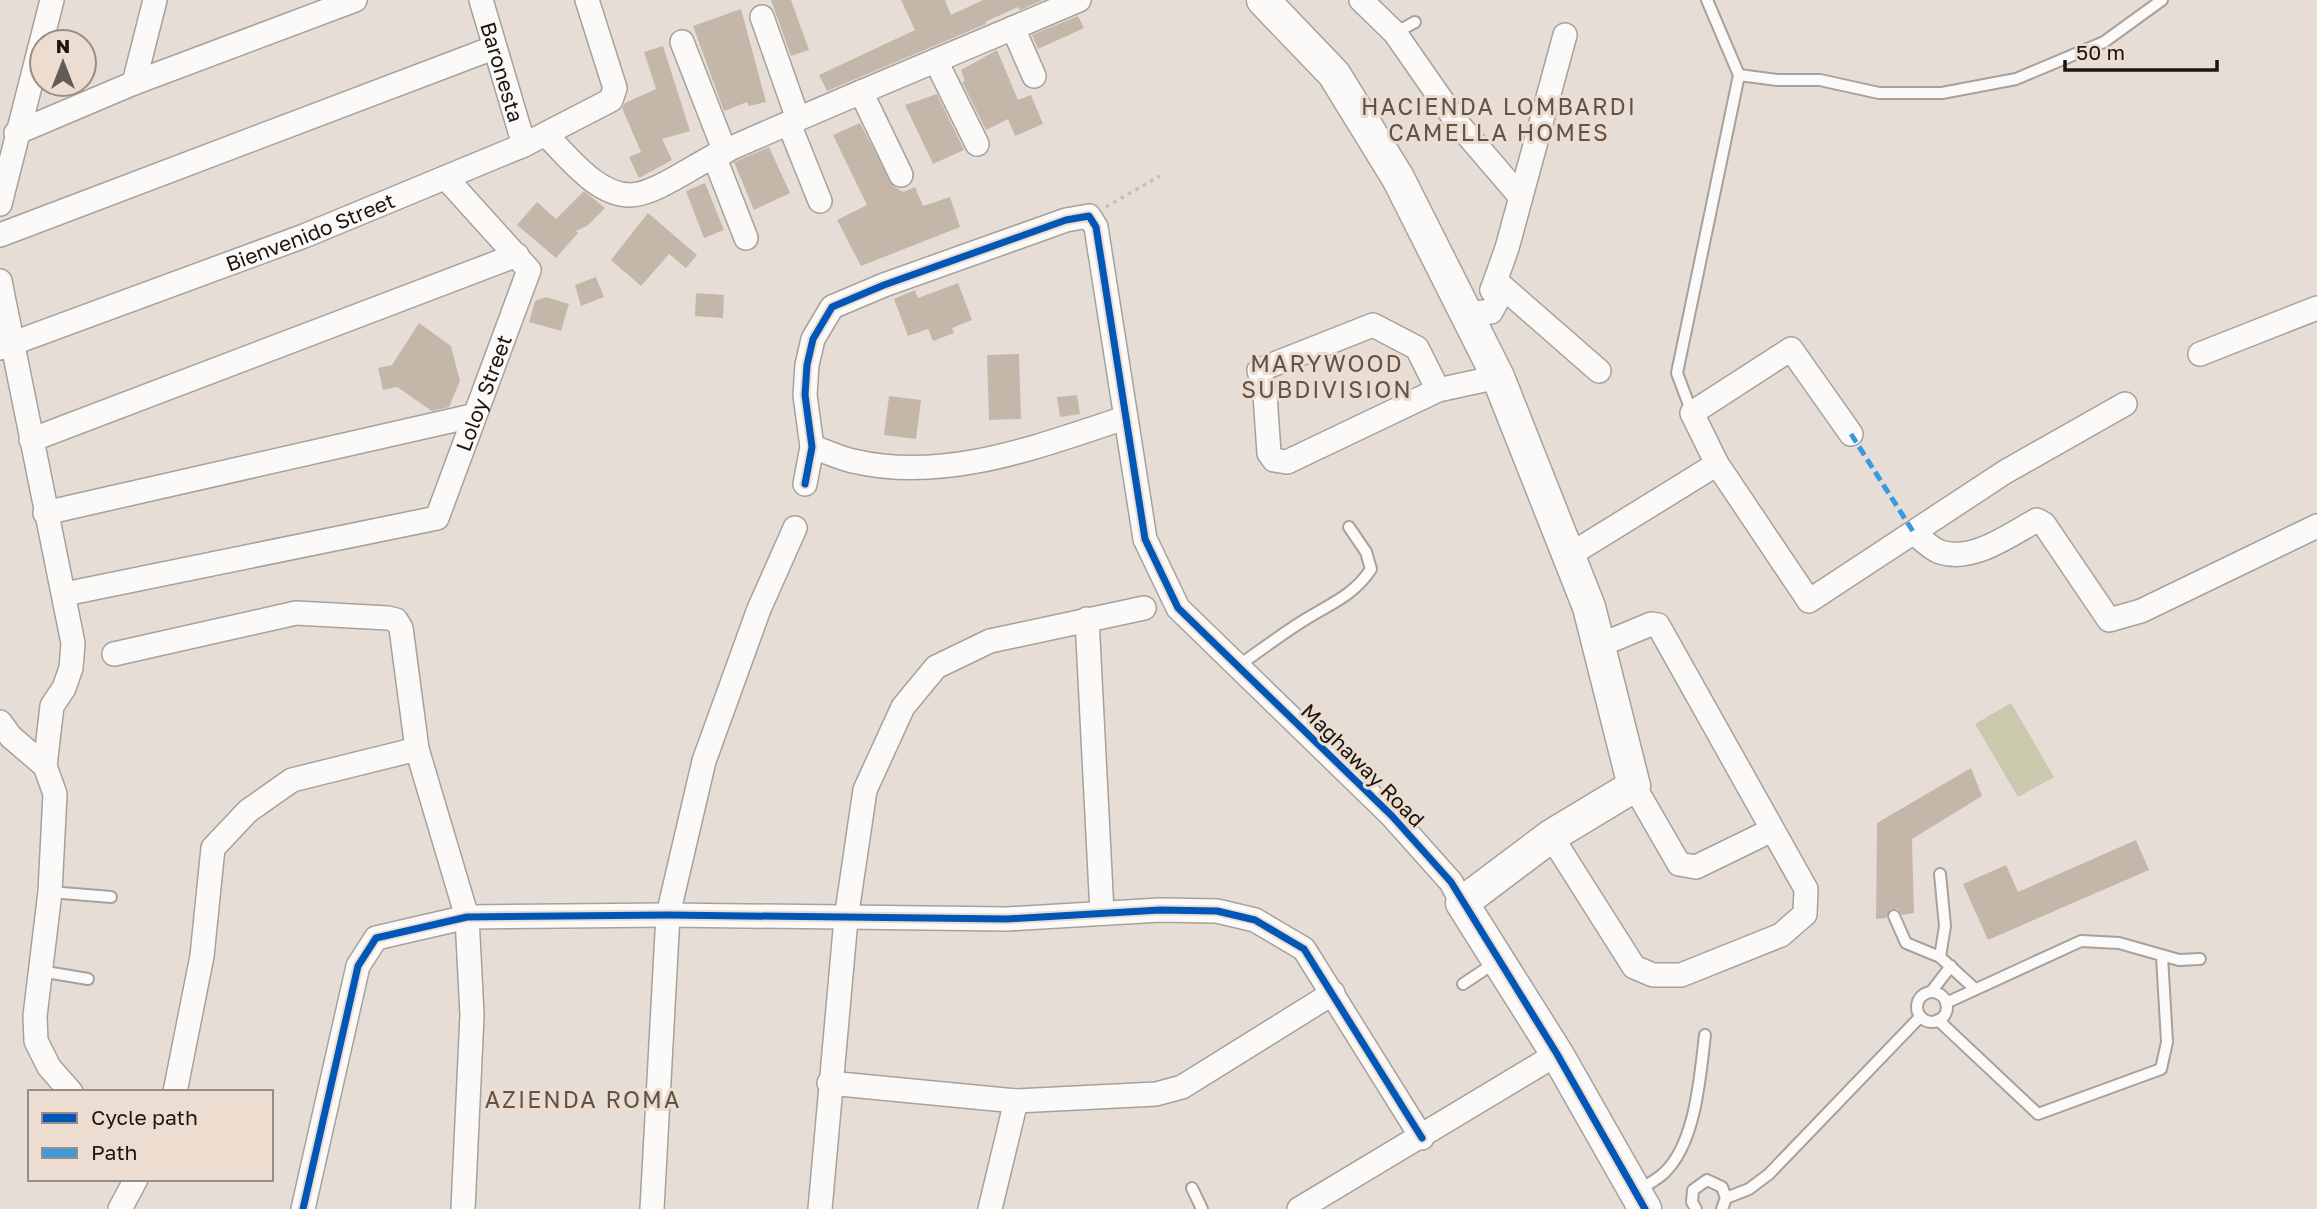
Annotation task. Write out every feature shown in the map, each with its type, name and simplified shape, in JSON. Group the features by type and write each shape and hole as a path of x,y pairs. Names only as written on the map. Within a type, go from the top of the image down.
{"street":[{"path":"0,204 52,0"},
{"path":"134,83 155,0"},
{"path":"16,133 134,83 355,0"},
{"name":"Baronesta","path":"481,0 493,48 524,145"},
{"name":"Bienvenido Street","path":"6,346 304,236 524,145 611,100 615,89 587,0"},
{"path":"546,135 610,192 632,195 645,192 719,154 1079,0"},
{"path":"1264,0 1334,74 1398,178 1478,321 1589,607 1634,786 1679,864 1696,867 1772,830"},
{"path":"1361,0 1405,28 1460,125 1519,195"},
{"path":"762,17 820,201"},
{"path":"1013,28 1034,76"},
{"path":"1494,286 1565,35"},
{"path":"682,42 746,238"},
{"path":"0,235 493,48"},
{"path":"936,61 977,144"},
{"path":"860,92 901,175"},
{"path":"31,440 523,262 446,178"},
{"path":"805,484 812,447 805,395 807,365 813,339 832,307 897,280 1066,220 1088,216"},
{"name":"Maghaway Road","path":"1088,216 1096,227 1144,539 1178,608 1392,816 1451,882 1462,904 1558,1054 1640,1200"},
{"name":"Loloy Street","path":"65,594 437,518 523,262"},
{"path":"0,281 6,346 31,440 73,643 71,668 64,688 52,706 45,766 55,794 50,892 35,1016 36,1041 49,1067 69,1090"},
{"path":"1478,321 1478,305 1482,291 1494,286"},
{"path":"1494,286 1599,371"},
{"path":"2200,354 2317,308"},
{"path":"1438,390 1417,348 1373,325 1259,370 1265,395 1269,453 1274,460 1287,462 1438,390 1498,377"},
{"path":"1851,434 1791,349 1692,413 1717,464 1809,601 2005,472 2125,404"},
{"path":"45,513 472,416"},
{"path":"812,447 853,461 903,467 943,466 998,457 1125,418"},
{"path":"1568,556 1717,464"},
{"path":"1914,533 1939,551 1958,553 1982,549 2037,520 2044,524 2109,620 2141,611 2317,526"},
{"path":"652,1209 668,915 704,761 759,609 795,528"},
{"path":"820,1209 829,1083 846,919 865,790 903,707 936,667 990,641 1144,608"},
{"path":"114,654 296,613 396,620 406,648 417,749 467,917 472,1015 463,1209"},
{"path":"1087,620 1102,913"},
{"path":"1551,836 1634,967 1653,975 1681,975 1781,935 1805,914 1806,889 1658,625 1651,624 1598,646"},
{"path":"0,722 11,737 45,766"},
{"path":"175,1090 202,956 213,848 248,811 292,780 417,749"},
{"path":"1462,904 1551,836 1634,786"},
{"path":"303,1209 358,966 376,939 467,917 668,915 1007,919 1102,913 1217,911 1255,920 1304,949 1422,1138"},
{"path":"829,1083 1016,1101 1156,1094 1182,1087 1333,993"},
{"path":"1299,1209 1422,1138 1558,1054"},
{"path":"990,1209 1016,1101"},
{"path":"120,1209 135,1181"}],"lane":[{"path":"1692,413 1677,373 1739,75 1707,0"},
{"path":"1739,75 1777,80 1820,80 1879,93 1942,93 2016,79 2079,53 2104,42 2162,0"},
{"path":"1238,666 1305,620 1348,596 1362,583 1371,569 1366,552 1349,527"},
{"path":"1940,874 1945,926 1940,957"},
{"path":"50,892 111,897"},
{"path":"1894,916 1906,943 1940,957 1975,989"},
{"path":"1946,1003 2081,942 2119,943 2179,960 2200,959"},
{"path":"1938,1020 2038,1114 2161,1069 2167,1042 2162,956"},
{"path":"1464,984 1499,961"},
{"path":"1931,992 1943,997 1946,1003 1944,1016 1938,1020 1925,1021 1920,1017 1917,1004 1925,994 1931,992 1951,966"},
{"path":"40,971 88,979"},
{"path":"1695,1209 1691,1196 1701,1182 1718,1183 1724,1203 1769,1174 1920,1017"},
{"path":"1640,1200 1665,1172 1688,1135 1696,1104 1705,1035"},
{"path":"1192,1188 1202,1209"}],"path":[{"path":"1088,216 1160,176"}],"green space":[{"path":"2011,703 2054,777 2018,797 1975,724"}],"building":[{"path":"771,0 791,0 809,50 791,56"},
{"path":"901,0 945,0 951,15 983,0 1043,0 1020,10 1018,7 985,22 986,24 827,91 819,75 915,30"},
{"path":"741,9 766,102 749,106 747,102 724,111 693,26"},
{"path":"1078,16 1084,28 1038,49 1032,35"},
{"path":"663,46 690,131 662,139 672,160 639,178 629,157 641,152 622,108 625,103 656,89 644,52"},
{"path":"997,50 1018,100 1031,95 1043,124 1015,136 1008,119 986,130 962,82 965,81 961,70"},
{"path":"937,94 964,150 933,164 905,105"},
{"path":"860,123 893,186 903,192 915,187 923,206 950,197 960,227 861,266 837,220 867,205 833,135"},
{"path":"769,147 790,193 754,210 734,162"},
{"path":"705,183 724,230 704,238 686,191"},
{"path":"584,191 605,208 587,226 576,231 578,233 556,258 517,225 537,202 556,219"},
{"path":"648,213 697,255 686,268 669,254 641,286 611,260"},
{"path":"596,277 604,297 581,306 575,285"},
{"path":"958,283 972,320 952,328 954,333 933,341 928,329 908,336 894,299 915,290 918,298"},
{"path":"696,293 724,295 723,318 695,316"},
{"path":"546,297 569,304 561,331 529,322 535,301"},
{"path":"419,323 451,346 460,381 449,407 432,411 397,387 383,390 378,368 392,365"},
{"path":"1019,354 1021,419 989,420 987,355"},
{"path":"1077,395 1080,414 1060,417 1057,397"},
{"path":"889,396 921,400 916,439 884,435"},
{"path":"1971,768 1982,796 1912,839 1914,913 1902,915 1898,909 1891,909 1886,918 1876,919 1877,823"},
{"path":"2136,840 2149,870 1988,940 1963,884 2006,865 2018,892"}],"marked path":[{"path":"1851,434 1914,533"}],"cycle path":[{"path":"805,484 812,447 805,395 807,365 813,339 832,307 884,285 1066,220 1089,216 1096,227 1145,539 1178,608 1392,816 1451,882 1557,1054 1645,1209"},
{"path":"303,1209 358,966 376,938 467,917 668,915 1007,919 1160,910 1217,911 1255,920 1304,949 1422,1138"}],"district":[{"name":"HACIENDA LOMBARDI CAMELLA HOMES","path":"1499,119"},
{"name":"MARYWOOD SUBDIVISION","path":"1327,376"},
{"name":"AZIENDA ROMA","path":"583,1099"}]}
